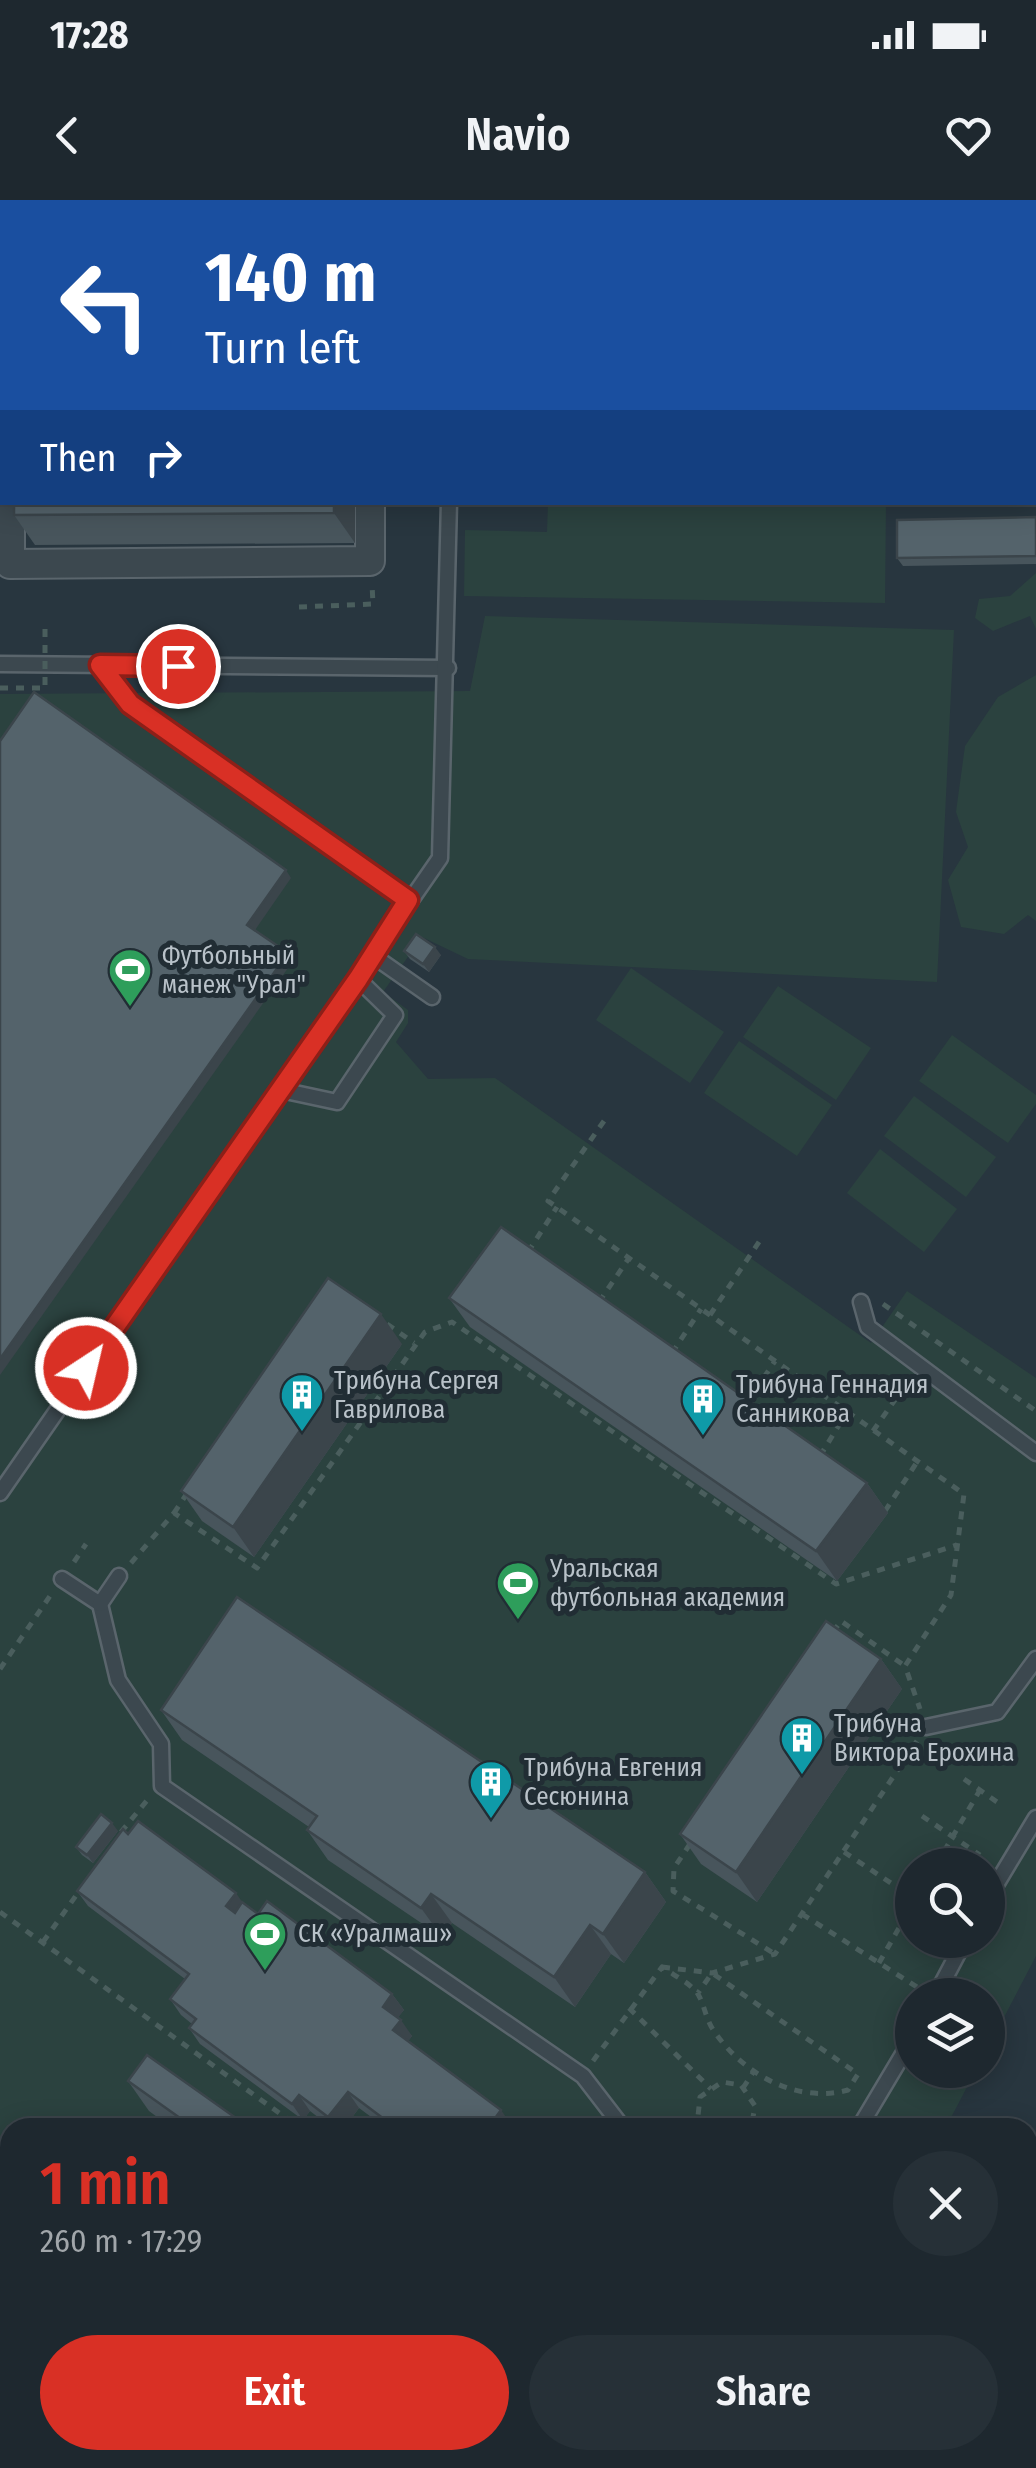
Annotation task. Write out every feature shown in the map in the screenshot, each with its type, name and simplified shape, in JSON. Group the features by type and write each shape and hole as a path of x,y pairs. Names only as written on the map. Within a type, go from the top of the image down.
{"street":[{"path":"10,505 10,571 370,562 370,505"}],"lane":[{"path":"0,1493 440,858 450,505"},
{"path":"0,664 448,668"},
{"path":"100,665 130,704 408,900"},
{"path":"372,954 432,997"},
{"path":"281,1090 336,1102 395,1016 358,979"},
{"path":"861,1302 868,1327 1036,1453"},
{"path":"100,1604 119,1576"},
{"path":"62,1578 100,1604 118,1680 161,1744 162,1786 583,2076 615,2118"},
{"path":"926,1727 996,1712 1036,1659"},
{"path":"1005,1870 1036,1818"},
{"path":"865,2118 895,2068"}],"path":[{"path":"299,608 373,604 370,562"},
{"path":"0,688 45,688 45,624"},
{"path":"604,1121 548,1201 964,1494 950,1595 905,1666"},
{"path":"524,1258 556,1207"},
{"path":"710,1315 763,1236"},
{"path":"595,1308 628,1258"},
{"path":"861,1302 887,1304 1036,1411"},
{"path":"668,1359 701,1309"},
{"path":"374,1315 415,1344"},
{"path":"174,1513 258,1568 415,1344 425,1332 452,1322 836,1584 957,1544"},
{"path":"742,1411 775,1362"},
{"path":"874,1431 919,1366"},
{"path":"816,1462 847,1412"},
{"path":"885,1511 917,1462"},
{"path":"119,1576 174,1513 196,1480"},
{"path":"662,1967 712,1973 775,1954 926,1727 905,1666 841,1621 830,1637"},
{"path":"0,1669 27,1629"},
{"path":"964,1779 997,1802"},
{"path":"117,1837 139,1807 162,1786"},
{"path":"946,1848 980,1790"},
{"path":"922,1816 970,1848"},
{"path":"696,1836 674,1868 673,1891 775,1954"},
{"path":"843,1852 895,1885"},
{"path":"42,1942 85,1882"},
{"path":"0,1912 286,2118"},
{"path":"802,1914 904,1978"},
{"path":"879,1963 895,1935"},
{"path":"583,2076 662,1967"},
{"path":"662,1967 698,1993 703,2012 727,2050 754,2071 791,2090 830,2095 848,2090 858,2074 712,1973"},
{"path":"698,1993 712,1973"},
{"path":"629,2008 712,2089"},
{"path":"743,2088 754,2071"},
{"path":"248,2090 252,2082"},
{"path":"699,2118 700,2098 722,2082 743,2088 756,2106 753,2118"}],"green space":[{"path":"548,505 886,505 885,603 464,596 465,530 547,532"},
{"path":"1036,573 1036,629 1030,616 993,631 975,618 979,599 1010,596"},
{"name":"Уральская футбольная академия","path":"485,616 954,630 937,982 468,959 422,937 383,992 408,1010 408,1023 396,1042 428,1079 495,1078 871,1343 907,1291 1036,1378 1036,1956 1005,2015 1005,1978 895,1978 895,2088 967,2088 951,2118 0,2118 0,694 470,691"},
{"path":"1036,675 1036,921 1028,915 1004,934 961,927 948,880 968,847 956,812 965,746 998,697"},
{"path":"631,968 724,1032 690,1083 596,1020"},
{"path":"778,986 871,1048 836,1100 743,1037"},
{"path":"952,1035 1036,1095 1036,1104 1008,1143 919,1081"},
{"path":"739,1041 832,1105 797,1156 704,1093"},
{"path":"914,1096 996,1157 966,1197 884,1136"},
{"path":"880,1149 957,1209 924,1252 847,1193"}],"building":[{"path":"14,505 334,505 334,513 14,515"},
{"path":"1036,517 1036,556 897,558 897,520"},
{"name":"Футбольный манеж \"Урал\"","path":"34,692 286,870 247,925 288,953 0,1359 0,741"},
{"path":"416,934 435,947 423,964 404,951"},
{"name":"Трибуна Геннадия Санникова","path":"501,1227 867,1483 816,1551 449,1298"},
{"path":"328,1278 381,1314 233,1527 181,1491"},
{"path":"237,1597 645,1872 603,1934 590,1925 554,1977 431,1894 421,1908 307,1830 317,1816 161,1710"},
{"path":"826,1621 881,1659 736,1872 680,1834"},
{"path":"101,1814 112,1823 87,1855 76,1847"},
{"path":"138,1821 236,1893 226,1906 235,1913 242,1902 258,1914 267,1901 392,1994 383,2007 401,2020 393,2030 501,2110 495,2118 383,2118 348,2092 328,2117 299,2095 292,2104 189,2028 196,2019 170,1999 189,1974 77,1891 123,1829 128,1834"},
{"path":"147,2055 236,2118 180,2118 128,2081"}],"place":[{"name":"Футбольный манеж \"Урал\"","path":"130,1008"},
{"name":"Трибуна Сергея Гаврилова","path":"302,1433"},
{"name":"Трибуна Геннадия Санникова","path":"703,1437"},
{"name":"Уральская футбольная академия","path":"518,1621"},
{"name":"Трибуна Виктора Ерохина","path":"802,1776"},
{"name":"Трибуна Евгения Сесюнина","path":"491,1820"},
{"name":"СК «Уралмаш»","path":"265,1972"}],"route":[{"path":"86,1368 358,979 408,900 130,704 100,665 178,666"}]}
